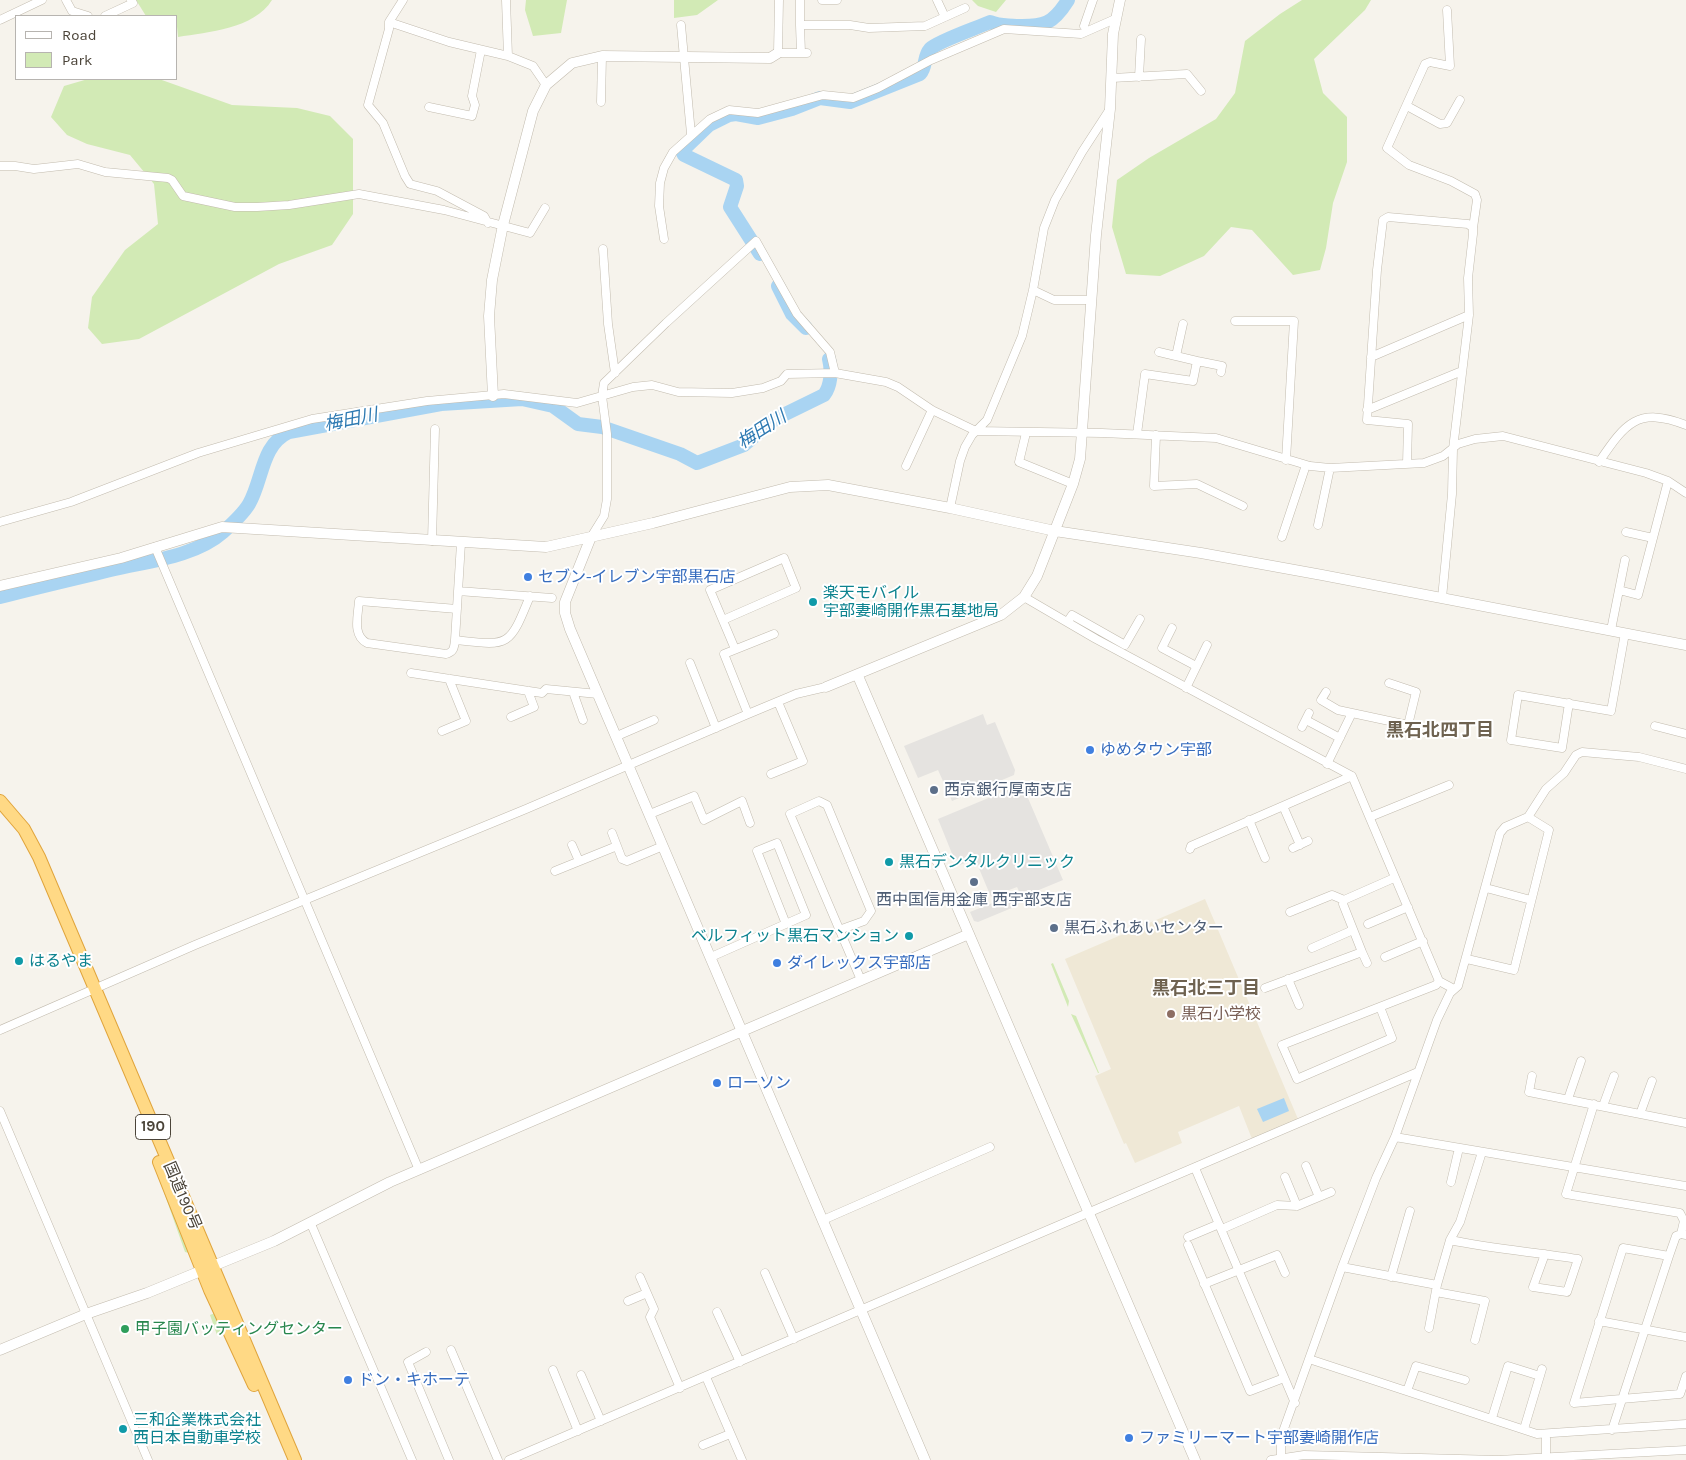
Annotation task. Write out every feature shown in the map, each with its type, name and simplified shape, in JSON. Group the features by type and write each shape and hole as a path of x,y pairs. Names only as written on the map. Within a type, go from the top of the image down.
{"highway":[{"name":"国道190号","path":"0,801 32,841 144,1121 288,1460"},
{"name":"国道190号","path":"0,812 18,834 30,856 92,990"},
{"name":"国道190号","path":"207,1269 295,1460"}],"street":[{"path":"0,20 42,0"},
{"path":"66,0 72,11 85,15"},
{"path":"106,15 133,3 131,0"},
{"path":"403,0 389,22 368,105 384,123 404,176 410,184 437,191 484,216 488,223"},
{"path":"506,0 508,56"},
{"path":"778,54 779,0"},
{"path":"493,396 489,316 492,280 503,225 533,110 546,85 572,63 602,56 770,58 778,54 804,53 800,25 800,0"},
{"path":"822,0 837,0"},
{"path":"937,0 945,17"},
{"path":"1084,26 1092,0"},
{"path":"0,1030 304,900 796,694 826,687 858,676 1001,615 1024,597 1036,576 1073,484 1080,459 1096,235 1110,109 1115,19 1121,2"},
{"path":"800,25 850,25 869,28 925,26 965,8"},
{"path":"1442,598 1452,494 1453,448 1469,315 1468,278 1477,200 1475,194 1451,180 1409,165 1387,148 1425,64 1430,62 1450,66 1447,10"},
{"path":"664,239 659,206 660,182 673,152 710,119 729,110 758,113 823,95 853,98 1004,29 1082,34 1115,19"},
{"path":"389,22 449,42 508,56 533,66 546,85"},
{"path":"681,25 691,134"},
{"path":"1140,39 1140,77"},
{"path":"429,107 472,116 475,105 472,96 482,50"},
{"path":"601,102 602,56"},
{"path":"1112,78 1187,74 1201,90"},
{"path":"1407,106 1440,124 1447,123 1460,100"},
{"path":"950,508 960,461 965,447 987,420 1022,336 1033,290 1044,228 1055,200 1092,133 1110,109"},
{"path":"0,166 34,169 78,164 105,172 168,178 172,180 183,196 235,207 290,205 359,194 444,210 530,233 545,208"},
{"path":"1407,464 1408,424 1367,420 1383,220 1388,217 1406,218 1468,224 1473,228"},
{"path":"832,373 830,352 797,314 754,243 604,383 602,396 607,434 607,499 604,516 591,537 568,591 565,613 925,1460"},
{"path":"603,248 608,324 615,373"},
{"path":"1033,290 1054,300 1091,300"},
{"path":"1371,357 1469,315"},
{"path":"1235,321 1294,321 1286,460"},
{"path":"1176,356 1183,324"},
{"path":"1159,352 1222,366 1221,372"},
{"path":"1193,381 1197,361"},
{"path":"1367,410 1462,371"},
{"path":"0,522 71,502 198,453 312,419 427,401 521,394 555,402 576,403 633,387 652,385 678,392 732,393 763,388 781,381 787,374 832,373 886,382 932,410 976,432 1137,434 1216,438 1286,460 1330,468 1424,463 1443,456 1453,448 1475,439 1503,436 1646,473 1668,481 1686,493"},
{"path":"1137,434 1145,374 1202,382"},
{"path":"906,466 932,410"},
{"path":"1599,462 1618,433 1642,417 1651,416 1686,425"},
{"path":"432,541 435,429"},
{"path":"1026,433 1019,462 1073,484"},
{"path":"1156,435 1154,486 1197,484 1243,506"},
{"path":"1282,537 1306,465"},
{"path":"1318,525 1330,468"},
{"path":"1620,590 1638,595 1668,481"},
{"path":"0,586 121,558 157,552 222,527 546,547 790,487 814,484 950,508 1054,531 1201,553 1686,645"},
{"path":"1626,532 1653,538"},
{"path":"457,609 359,601 357,631 359,638 367,643 446,654 454,649 455,640 457,609 461,543"},
{"path":"157,552 419,1170"},
{"path":"723,620 796,588 784,558 710,590 735,650"},
{"path":"1611,630 1625,560"},
{"path":"458,591 552,598"},
{"path":"455,640 496,644 504,642 512,636 519,625 530,596"},
{"path":"1024,597 1186,688 1352,776 1439,981 1454,989"},
{"path":"1068,621 1072,615 1125,645 1140,619"},
{"path":"1172,628 1162,648 1196,666"},
{"path":"1569,703 1562,748 1511,740 1518,695 1569,703 1611,710 1625,633"},
{"path":"748,714 724,654 774,634"},
{"path":"1186,688 1207,645"},
{"path":"690,663 716,728"},
{"path":"411,673 542,693 546,689 598,694"},
{"path":"858,676 1090,1212 1193,1459"},
{"path":"442,731 466,721 449,679"},
{"path":"1326,692 1321,700 1338,710 1408,725 1416,692 1389,683"},
{"path":"511,717 534,707 528,690"},
{"path":"573,692 583,720"},
{"path":"771,774 803,761 778,702"},
{"path":"1327,764 1352,713"},
{"path":"617,736 654,720"},
{"path":"1306,720 1340,738"},
{"path":"1655,726 1686,734"},
{"path":"1282,1458 1281,1437 1295,1403 1342,1267 1376,1178 1395,1137 1437,1020 1450,993 1458,986 1467,959 1500,833 1505,827 1528,817 1546,789 1564,773 1576,755 1582,752 1639,757 1686,769"},
{"path":"1190,849 1191,846 1352,776"},
{"path":"1370,817 1450,785"},
{"path":"650,814 694,796 704,820 742,801 750,823"},
{"path":"840,930 864,921 871,911 827,805 819,801 790,814 861,980"},
{"path":"1283,806 1300,845"},
{"path":"1467,959 1514,970 1549,830 1528,817"},
{"path":"1249,820 1265,858"},
{"path":"612,833 622,859 627,861 663,846"},
{"path":"711,957 786,924 806,915 777,843 757,851 786,924"},
{"path":"572,845 579,861"},
{"path":"555,871 616,846"},
{"path":"1290,912 1332,895 1344,900 1394,878"},
{"path":"1486,888 1531,900"},
{"path":"1344,900 1343,904 1367,963"},
{"path":"1368,924 1408,907"},
{"path":"1312,948 1353,930"},
{"path":"0,1350 86,1314 147,1293 207,1269 311,1224 419,1170 969,934"},
{"path":"1385,957 1423,941"},
{"path":"1265,988 1311,973 1362,952"},
{"path":"1288,979 1299,1005"},
{"path":"1380,1007 1392,1038 1296,1079 1282,1045 1436,985 1439,981"},
{"path":"1568,1099 1581,1061"},
{"path":"509,1460 1418,1072"},
{"path":"1532,1076 1529,1092 1686,1123"},
{"path":"1604,1106 1614,1076"},
{"path":"1640,1114 1652,1081"},
{"path":"1594,1104 1566,1194 1680,1214 1684,1221 1684,1235 1676,1236 1612,1430"},
{"path":"0,1112 148,1460"},
{"path":"1395,1137 1686,1186"},
{"path":"823,1220 990,1147"},
{"path":"1451,1182 1459,1148"},
{"path":"1429,1328 1450,1240 1460,1222 1482,1152"},
{"path":"1306,1166 1320,1197"},
{"path":"1195,1168 1295,1403"},
{"path":"1285,1177 1297,1206"},
{"path":"1284,1378 1250,1391 1204,1284 1188,1241 1220,1226 1277,1205 1297,1206 1332,1192"},
{"path":"1391,1277 1410,1211"},
{"path":"311,1224 412,1460"},
{"path":"1450,1240 1490,1249 1545,1254 1578,1259 1567,1292 1533,1287 1545,1254"},
{"path":"1669,1256 1623,1248 1574,1403 1680,1394 1686,1376"},
{"path":"1204,1284 1277,1255 1285,1273"},
{"path":"1342,1267 1391,1277 1485,1301 1475,1340"},
{"path":"765,1273 794,1339"},
{"path":"640,1277 654,1309 650,1317 680,1388"},
{"path":"628,1301 647,1293"},
{"path":"717,1312 740,1362"},
{"path":"1599,1321 1686,1337"},
{"path":"451,1350 498,1460"},
{"path":"426,1352 408,1362 449,1460"},
{"path":"1309,1358 1524,1429 1546,1434 1686,1424"},
{"path":"1407,1391 1416,1366 1464,1380"},
{"path":"1492,1418 1508,1366 1541,1373 1524,1429"},
{"path":"553,1370 578,1431"},
{"path":"581,1375 601,1421"},
{"path":"706,1376 742,1460"},
{"path":"703,1445 730,1434"},
{"path":"1546,1434 1546,1457"},
{"path":"1270,1460 1304,1455 1498,1460 1686,1450"}],"shaded area":[{"path":"983,714 987,725 995,722 1015,770 1014,775 952,801 938,770 918,778 904,746"},
{"path":"1022,784 1063,880 1022,897 1017,887 991,897 975,859 957,866 938,819"},
{"path":"1015,894 1019,905 978,922 974,921 970,912"},
{"name":"黒石小学校","path":"1205,899 1298,1119 1252,1139 1239,1106 1178,1132 1182,1143 1135,1163 1126,1143 1124,1144 1095,1076 1111,1069 1065,959"}],"green space":[{"path":"136,0 272,0 264,10 254,17 230,28 178,37 178,15 145,15"},
{"path":"526,0 567,0 561,33 533,36 525,10"},
{"path":"674,0 718,0 697,15 674,18"},
{"path":"972,0 1006,0 996,12 978,6"},
{"path":"1302,0 1371,0 1365,10 1314,59 1323,93 1347,117 1347,162 1333,203 1326,248 1320,270 1293,275 1252,230 1231,227 1204,256 1160,276 1126,274 1112,227 1117,180 1149,158 1216,119 1235,93 1245,41"},
{"path":"85,80 162,80 232,105 297,108 330,116 353,139 353,214 332,245 279,264 139,339 102,344 88,328 92,297 125,250 158,224 154,184 130,155 87,144 67,135 51,117 64,86"},
{"path":"1053,963 1069,1001 1068,1007 1051,964"},
{"path":"1071,1014 1076,1016 1099,1073 1098,1073"},
{"path":"155,1167 189,1253 185,1252"},
{"path":"215,1313 222,1333 217,1335 210,1315"}],"water":[{"path":"1284,1098 1289,1111 1263,1122 1257,1109"}],"waterway":[{"name":"梅田川","path":"760,254 730,207 737,186 736,180 684,155 682,151 709,125 729,115 736,114 758,118 792,109 820,98 850,102 920,74 924,68 926,55 930,49 941,42 990,22 1016,26 1041,25 1052,19 1068,0"},
{"name":"梅田川","path":"778,286 792,314 806,328"},
{"name":"梅田川","path":"0,597 157,560 200,547 223,532 247,508 254,495 268,454 273,445 289,432 441,404 522,399 553,406 578,424 602,427 680,454 697,463 744,445 775,419 824,395 830,378 829,359"}],"place":[{"name":"セブン-イレブン宇部黒石店","path":"528,577"},
{"name":"楽天モバイル 宇部妻崎開作黒石基地局","path":"813,602"},
{"name":"ゆめタウン宇部","path":"1090,750"},
{"name":"西京銀行厚南支店","path":"934,790"},
{"name":"黒石デンタルクリニック","path":"889,862"},
{"name":"西中国信用金庫 西宇部支店","path":"974,882"},
{"name":"黒石ふれあいセンター","path":"1054,928"},
{"name":"ベルフィット黒石マンション","path":"909,936"},
{"name":"はるやま","path":"19,961"},
{"name":"ダイレックス宇部店","path":"777,963"},
{"name":"黒石小学校","path":"1171,1014"},
{"name":"ローソン","path":"717,1083"},
{"name":"甲子園バッティングセンター","path":"125,1329"},
{"name":"ドン・キホーテ","path":"348,1380"},
{"name":"三和企業株式会社 西日本自動車学校","path":"123,1429"},
{"name":"ファミリーマート宇部妻崎開作店","path":"1129,1438"}],"district":[{"name":"黒石北四丁目","path":"1440,731"},
{"name":"黒石北三丁目","path":"1206,989"}]}
